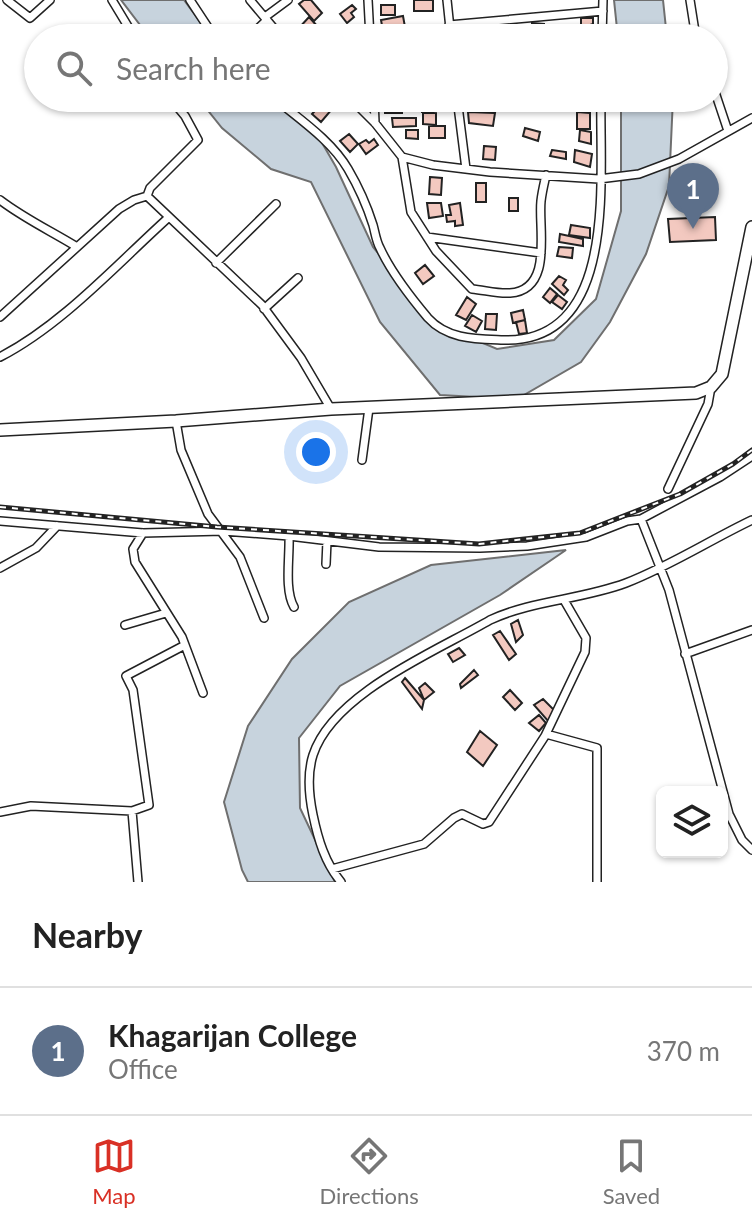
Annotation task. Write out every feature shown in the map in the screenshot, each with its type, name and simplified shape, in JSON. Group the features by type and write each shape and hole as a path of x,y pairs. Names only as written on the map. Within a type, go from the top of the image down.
{"main road":[{"path":"0,430 331,409 696,393 711,387 722,374 726,363 751,237"}],"street":[{"path":"7,0 30,18 50,0"},
{"path":"112,0 127,24"},
{"path":"190,0 206,24"},
{"path":"250,0 271,24"},
{"path":"261,24 288,0"},
{"path":"368,0 369,24"},
{"path":"447,0 449,24"},
{"path":"603,0 603,24"},
{"path":"690,0 694,24"},
{"path":"460,24 603,11"},
{"path":"147,196 150,188 198,140 182,112"},
{"path":"290,112 334,150 347,167 361,193 380,250 435,325 469,340 520,341 545,334 568,316 582,296 594,258 600,213 601,112"},
{"path":"364,112 402,157 411,212 436,251 472,289 512,294 527,287 539,272 543,235 541,202 546,175"},
{"path":"375,112 375,123"},
{"path":"459,112 466,169"},
{"path":"722,112 728,131"},
{"path":"402,157 466,169 599,179 639,174 679,159 752,118"},
{"path":"147,196 264,309 301,358 331,409"},
{"path":"0,317 119,209 147,196"},
{"path":"0,200 33,224 42,225 77,247"},
{"path":"216,263 276,204"},
{"path":"0,357 17,349 59,317 168,218"},
{"path":"427,237 541,253"},
{"path":"264,309 298,278"},
{"path":"668,489 708,404 711,387"},
{"path":"362,460 369,408"},
{"path":"176,421 181,450 208,514 240,557 264,618"},
{"path":"0,521 143,533 223,531 379,547 527,546 586,537 627,521 641,519 720,477 752,456"},
{"path":"641,519 661,566 729,814 742,840 752,850"},
{"path":"341,882 332,869 318,834 309,779 313,754 341,714 376,682 506,612 584,597 628,582 752,520"},
{"path":"0,568 36,548 57,526"},
{"path":"143,533 133,549 135,562 185,645 203,693"},
{"path":"289,536 291,604 294,607"},
{"path":"326,564 327,541"},
{"path":"332,869 424,844 462,814 483,824 489,822 546,734 585,652 586,638 564,600"},
{"path":"125,625 166,613"},
{"path":"685,654 752,630"},
{"path":"0,812 31,806 132,811 149,805 133,690 126,676 185,645"},
{"path":"546,734 597,748 597,882"},
{"path":"132,811 138,882"}],"shaded area":[{"path":"121,0 184,0 202,24 139,24"},
{"path":"614,0 663,0 666,24 617,24"},
{"path":"209,112 295,112 314,129 336,167 373,247 435,323 497,349 554,340 596,299 621,211 621,112 672,112 669,186 646,254 610,322 581,362 517,399 440,395 380,322 311,182 271,169 222,128"},
{"path":"566,550 500,595 340,686 299,738 300,808 335,882 248,882 224,802 248,726 292,659 349,602 431,565"}],"building":[{"path":"311,0 322,13 314,21 299,4"},
{"path":"414,0 433,0 433,11 414,11"},
{"path":"352,5 356,9 351,13 354,17 347,23 340,14"},
{"path":"381,5 395,5 395,15 381,15"},
{"path":"403,16 404,24 382,24 381,20"},
{"path":"309,17 315,24 303,24"},
{"path":"581,18 593,18 593,24 581,24"},
{"path":"516,20 516,24 502,24 501,21"},
{"path":"314,112 330,112 321,122 312,114"},
{"path":"468,112 495,113 493,126 469,123"},
{"path":"577,112 590,113 590,129 577,129"},
{"path":"423,113 436,113 436,125 423,124"},
{"path":"392,118 416,118 416,126 393,127"},
{"path":"429,126 445,126 445,138 429,138"},
{"path":"525,128 540,132 538,141 523,136"},
{"path":"406,130 418,130 418,139 406,138"},
{"path":"580,130 591,132 591,144 579,141"},
{"path":"349,134 358,144 350,152 340,141"},
{"path":"374,139 378,145 366,154 359,144"},
{"path":"484,146 496,147 495,160 483,159"},
{"path":"552,150 566,152 566,159 550,156"},
{"path":"575,150 592,154 590,167 574,162"},
{"path":"430,177 442,178 441,195 429,194"},
{"path":"476,183 486,183 486,202 476,202"},
{"path":"509,198 518,198 518,211 509,211"},
{"path":"427,203 441,203 443,216 429,218"},
{"path":"460,203 463,225 455,226 455,221 447,222 446,215 451,215 449,205"},
{"path":"715,217 716,240 670,242 668,219"},
{"path":"571,225 590,228 590,238 569,235"},
{"path":"560,234 583,239 583,246 559,242"},
{"path":"559,247 573,248 572,258 557,256"},
{"path":"425,265 434,276 423,284 415,273"},
{"path":"559,276 566,280 563,285 568,290 564,295 552,284"},
{"path":"550,288 557,294 550,303 543,297"},
{"path":"558,295 567,302 562,309 552,302"},
{"path":"467,297 476,304 466,320 456,315"},
{"path":"523,310 525,320 513,323 511,313"},
{"path":"486,314 497,314 496,330 485,329"},
{"path":"472,315 482,321 476,332 465,326"},
{"path":"525,320 527,333 519,334 516,322"},
{"path":"518,620 523,635 516,642 511,624"},
{"path":"500,631 516,654 509,660 493,635"},
{"path":"459,648 465,655 453,662 448,654"},
{"path":"474,670 478,675 461,688 460,684"},
{"path":"405,678 424,700 422,709 402,682"},
{"path":"425,683 434,692 424,700 419,688"},
{"path":"510,690 522,703 515,710 503,697"},
{"path":"543,699 555,711 548,721 534,705"},
{"path":"539,715 546,723 539,731 529,723"},
{"path":"480,731 497,745 483,766 467,752"}],"railway":[{"path":"0,507 217,527 479,544 580,533 680,494 752,450"}],"place":[{"name":"Khagarijan College","path":"693,229"}]}
